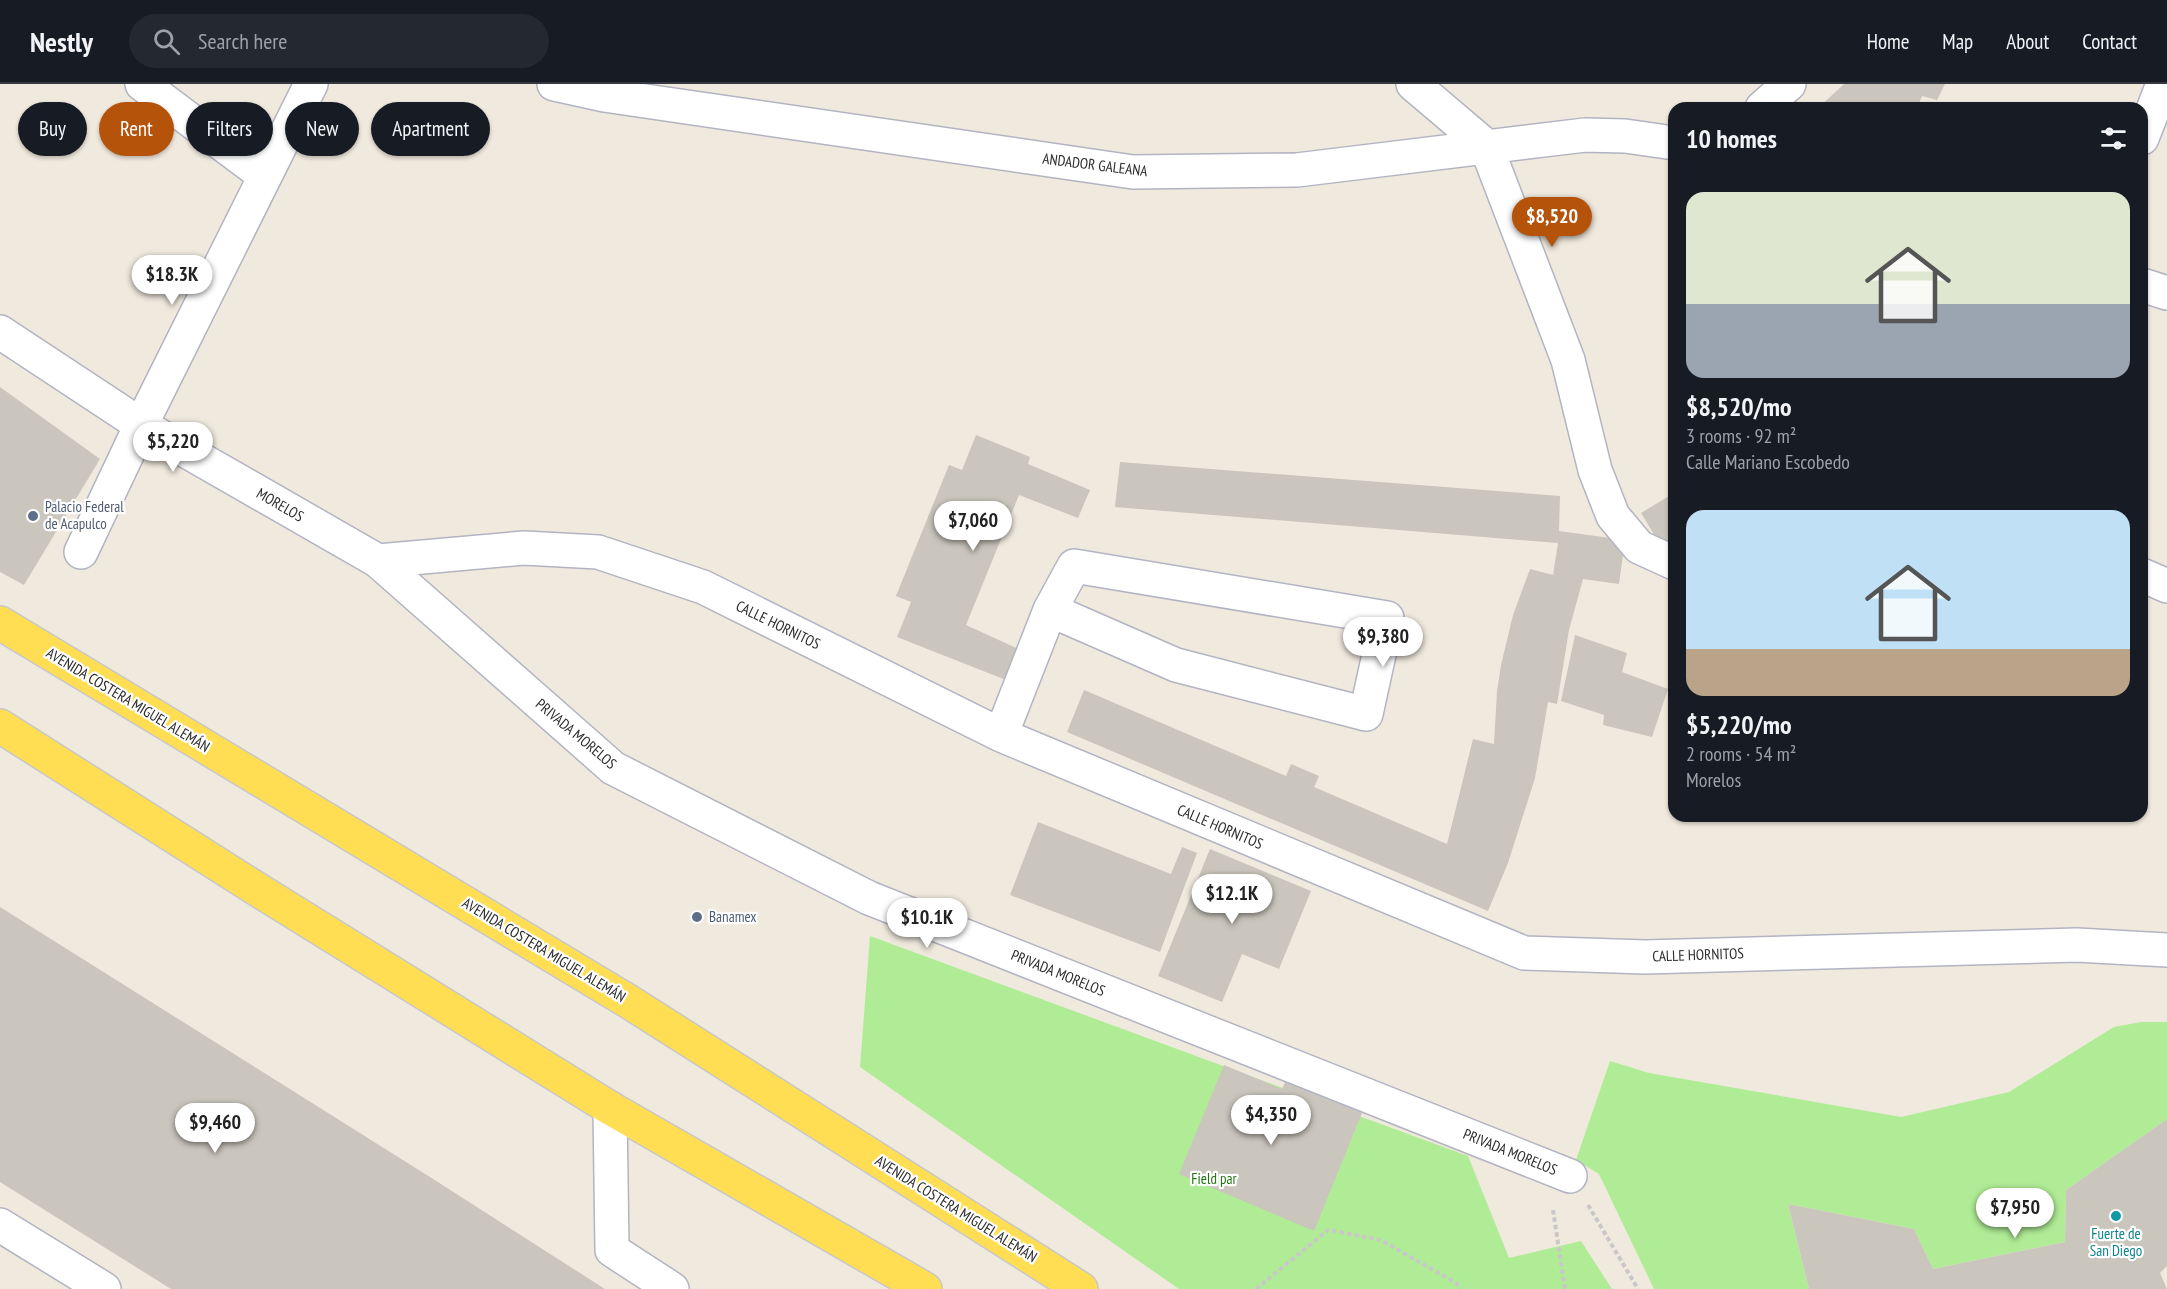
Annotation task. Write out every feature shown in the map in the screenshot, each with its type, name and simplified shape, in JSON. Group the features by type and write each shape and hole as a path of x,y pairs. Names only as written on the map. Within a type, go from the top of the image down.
{"main road":[{"name":"AVENIDA COSTERA MIGUEL ALEMÁN","path":"0,623 631,1003 1082,1289"},
{"path":"0,726 260,891 610,1108 925,1289"}],"street":[{"path":"142,84 265,176"},
{"path":"81,552 141,425 311,84"},
{"name":"ANDADOR GALEANA","path":"554,84 604,95 1133,172 1297,170 1585,135 1625,136 1668,142"},
{"path":"1413,84 1486,146 1568,360 1595,470 1613,516 1639,547 1668,560"},
{"path":"1769,102 1789,84"},
{"path":"2148,123 2163,84"},
{"path":"2148,287 2167,293"},
{"name":"MORELOS","path":"0,332 141,425 378,561"},
{"name":"CALLE HORNITOS","path":"378,561 524,548 598,552 703,588 1000,735 1524,953 1645,957 2077,945 2167,950"},
{"name":"PRIVADA MORELOS","path":"378,561 613,768 624,774 869,898 1570,1176"},
{"path":"1000,735 1050,610 1074,566 1387,618 1366,714 1176,665 1050,610"},
{"path":"2148,578 2167,586"},
{"path":"610,1108 612,1250 672,1289"},
{"path":"0,1225 104,1289"}],"path":[{"path":"1565,1289 1553,1205 1570,1176 1638,1289"},
{"path":"1256,1289 1328,1230 1381,1240 1456,1283 1461,1289"}],"green space":[{"name":"Field par","path":"870,936 1468,1156 1509,1258 1581,1241 1612,1289 1179,1289 860,1067"},
{"path":"2141,1022 2167,1022 2167,1119 2066,1190 2065,1242 1933,1269 1914,1229 1788,1204 1809,1289 1654,1289 1599,1174 1576,1160 1610,1061 1649,1073 1901,1117 2009,1092 2114,1027"}],"building":[{"path":"1844,84 1945,84 1937,100 1922,96 1920,102 1824,102"},
{"name":"Palacio Federal de Acapulco","path":"0,387 100,459 24,585 0,572"},
{"path":"976,435 1030,457 1028,464 1090,490 1078,518 1019,495 966,625 1023,651 1011,682 897,637 911,602 896,596 949,465 962,470"},
{"path":"1120,462 1560,496 1559,531 1625,540 1619,584 1583,579 1569,630 1557,704 1548,702 1535,778 1508,863 1488,911 1067,732 1084,690 1286,776 1291,764 1319,776 1314,787 1447,844 1473,739 1494,744 1497,691 1513,615 1530,569 1553,575 1558,543 1115,507"},
{"path":"1668,497 1668,557 1641,513"},
{"path":"1575,635 1627,653 1622,672 1668,689 1652,737 1603,725 1604,715 1561,701"},
{"path":"1038,822 1171,874 1182,847 1197,853 1160,952 1010,895"},
{"path":"1210,849 1311,891 1279,969 1242,954 1222,1002 1158,976"},
{"path":"0,907 605,1289 171,1289 0,1182"},
{"path":"1224,1065 1282,1089 1286,1080 1362,1113 1314,1231 1179,1174"},
{"name":"Fuerte de San Diego","path":"2167,1119 2167,1266 2160,1273 2167,1289 1809,1289 1788,1204 1914,1229 1933,1269 2065,1242 2066,1190"}],"place":[{"name":"Palacio Federal de Acapulco","path":"33,516"},
{"name":"Banamex","path":"697,917"},
{"name":"Fuerte de San Diego","path":"2116,1216"}]}
